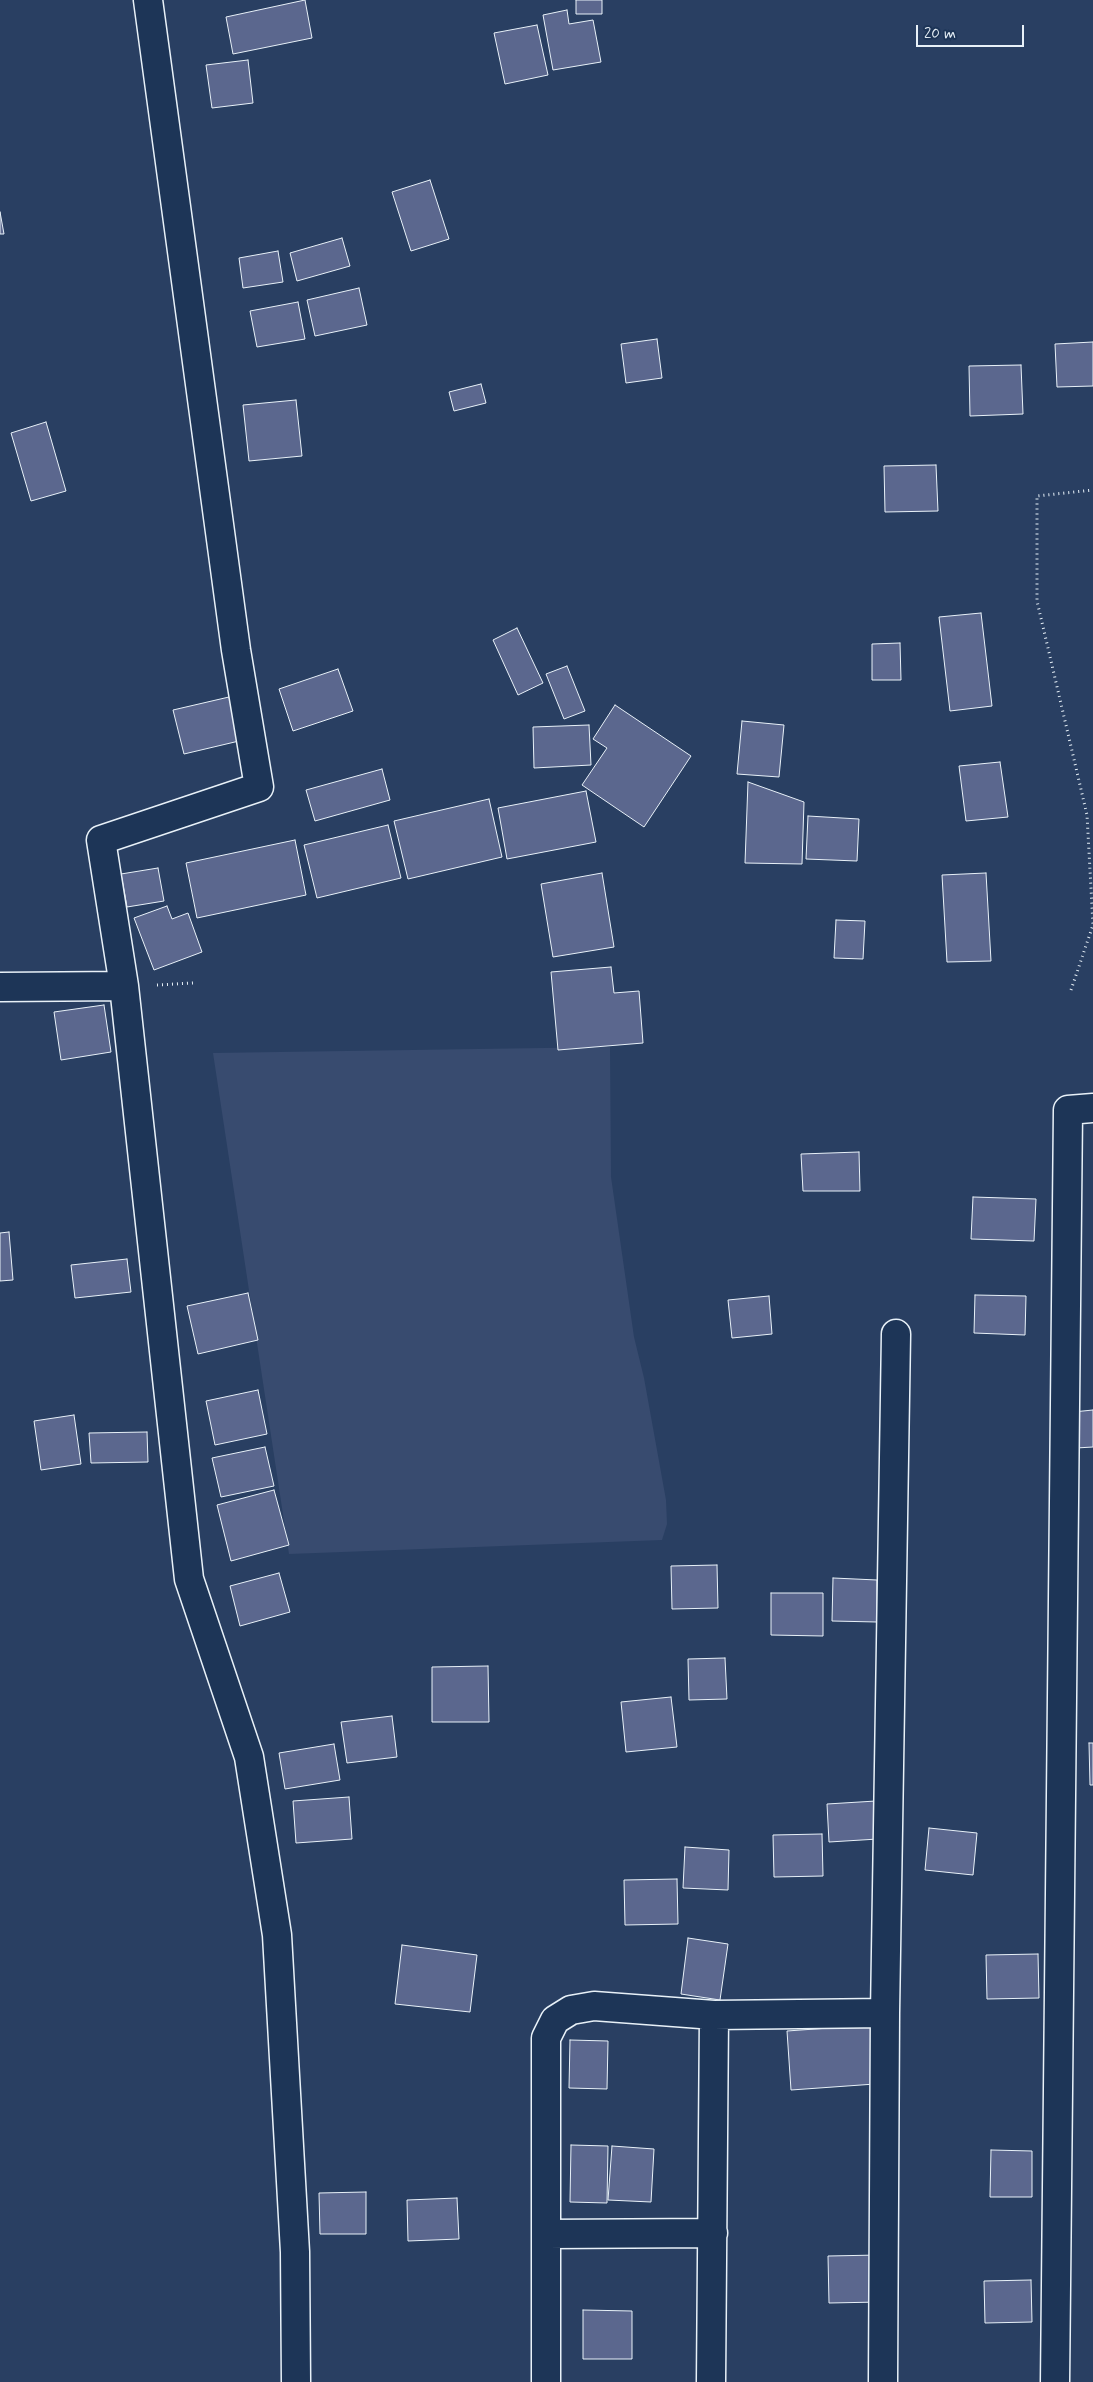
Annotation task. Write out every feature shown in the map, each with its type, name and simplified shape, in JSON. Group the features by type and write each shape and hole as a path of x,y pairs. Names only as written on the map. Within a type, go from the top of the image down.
{"street":[{"path":"148,0 236,650 259,787 101,840 124,986 190,1579 249,1758 277,1935 295,2252 296,2382"},
{"path":"0,987 124,986"},
{"path":"1055,2382 1068,1110 1093,1108"},
{"path":"883,2382 886,2013 896,1334"},
{"path":"546,2382 546,2038 555,2020 571,2010 594,2006 714,2015 886,2013"},
{"path":"711,2382 714,2015"},
{"path":"546,2234 712,2233"}],"path":[{"path":"1071,990 1093,925 1087,815 1037,602 1037,496 1093,490"}],"shaded area":[{"path":"610,1047 611,1177 634,1337 644,1378 666,1500 667,1524 662,1540 289,1554 213,1053"}],"building":[{"path":"305,0 312,38 233,54 226,17"},
{"path":"576,0 602,0 602,14 576,14"},
{"path":"567,10 569,24 593,20 601,62 553,70 543,15"},
{"path":"537,25 548,75 505,84 494,33"},
{"path":"248,60 253,103 212,108 206,65"},
{"path":"430,180 449,239 411,251 392,192"},
{"path":"0,212 4,234 0,234"},
{"path":"342,238 350,266 297,281 290,253"},
{"path":"278,251 283,282 243,288 239,258"},
{"path":"359,288 367,325 315,336 307,300"},
{"path":"298,302 305,339 257,347 250,311"},
{"path":"657,339 662,378 626,383 621,344"},
{"path":"1093,342 1093,386 1057,387 1055,344"},
{"path":"1021,365 1023,414 970,416 969,366"},
{"path":"481,384 486,403 454,411 449,392"},
{"path":"296,400 302,456 249,461 243,405"},
{"path":"46,422 66,491 31,501 11,433"},
{"path":"936,465 938,511 885,512 884,466"},
{"path":"981,613 992,706 950,711 939,617"},
{"path":"517,628 543,683 518,695 493,640"},
{"path":"900,643 901,680 872,680 872,644"},
{"path":"567,666 585,711 564,719 546,674"},
{"path":"338,669 353,711 293,731 279,689"},
{"path":"229,697 239,741 184,754 173,710"},
{"path":"615,705 691,756 644,827 582,785 607,748 593,739"},
{"path":"742,721 784,725 779,777 737,774"},
{"path":"589,725 591,765 534,768 533,727"},
{"path":"1000,762 1008,817 966,821 959,766"},
{"path":"382,769 390,800 315,821 306,790"},
{"path":"748,782 804,802 802,864 745,863"},
{"path":"586,791 596,842 507,859 498,808"},
{"path":"489,799 502,857 408,879 394,821"},
{"path":"808,816 859,819 857,861 806,859"},
{"path":"388,825 401,878 317,898 304,845"},
{"path":"295,840 306,895 197,918 186,863"},
{"path":"158,868 164,901 127,907 121,874"},
{"path":"602,873 614,947 553,957 541,884"},
{"path":"986,873 991,961 947,962 942,875"},
{"path":"167,906 172,919 188,913 202,952 154,970 134,918"},
{"path":"836,920 865,921 863,959 834,958"},
{"path":"611,967 614,993 639,991 643,1043 558,1050 551,972"},
{"path":"104,1005 111,1052 61,1060 54,1012"},
{"path":"859,1152 860,1191 803,1191 801,1154"},
{"path":"973,1197 1036,1199 1034,1241 971,1239"},
{"path":"9,1232 13,1280 0,1281 0,1233"},
{"path":"127,1259 131,1292 75,1298 71,1265"},
{"path":"248,1293 258,1340 198,1354 187,1306"},
{"path":"975,1295 1026,1296 1025,1335 974,1333"},
{"path":"769,1296 772,1334 732,1338 728,1300"},
{"path":"258,1390 267,1434 215,1445 206,1401"},
{"path":"1093,1410 1093,1447 1076,1448 1073,1412"},
{"path":"74,1415 81,1464 41,1470 34,1421"},
{"path":"147,1432 148,1462 91,1463 89,1433"},
{"path":"265,1447 274,1486 221,1497 212,1458"},
{"path":"274,1490 289,1545 231,1561 217,1505"},
{"path":"717,1565 718,1608 672,1609 671,1566"},
{"path":"279,1573 290,1612 240,1626 230,1586"},
{"path":"833,1578 877,1580 877,1622 832,1621"},
{"path":"771,1593 823,1593 823,1636 771,1635"},
{"path":"725,1658 727,1699 689,1700 688,1659"},
{"path":"488,1666 489,1722 432,1722 432,1667"},
{"path":"671,1697 677,1747 626,1752 621,1702"},
{"path":"392,1716 397,1757 347,1763 341,1722"},
{"path":"1089,1743 1093,1743 1093,1785 1090,1785"},
{"path":"334,1744 340,1780 285,1789 279,1753"},
{"path":"349,1797 352,1839 296,1843 293,1801"},
{"path":"876,1801 878,1839 829,1842 827,1804"},
{"path":"929,1828 977,1833 973,1875 925,1870"},
{"path":"822,1834 823,1876 774,1877 773,1835"},
{"path":"685,1847 729,1850 728,1890 683,1888"},
{"path":"677,1879 678,1924 625,1925 624,1880"},
{"path":"688,1938 728,1944 720,2000 681,1994"},
{"path":"402,1945 477,1955 470,2012 395,2004"},
{"path":"1038,1954 1039,1998 987,1999 986,1955"},
{"path":"871,2025 875,2084 791,2090 787,2031"},
{"path":"570,2040 608,2041 607,2089 569,2088"},
{"path":"571,2145 608,2146 607,2203 570,2202"},
{"path":"612,2146 654,2149 651,2202 608,2200"},
{"path":"991,2150 1032,2151 1032,2197 990,2197"},
{"path":"366,2192 366,2234 320,2234 319,2193"},
{"path":"457,2198 459,2239 408,2241 407,2200"},
{"path":"879,2255 880,2302 829,2303 828,2256"},
{"path":"1031,2280 1032,2322 985,2323 984,2281"},
{"path":"583,2310 632,2311 632,2359 583,2359"}]}
